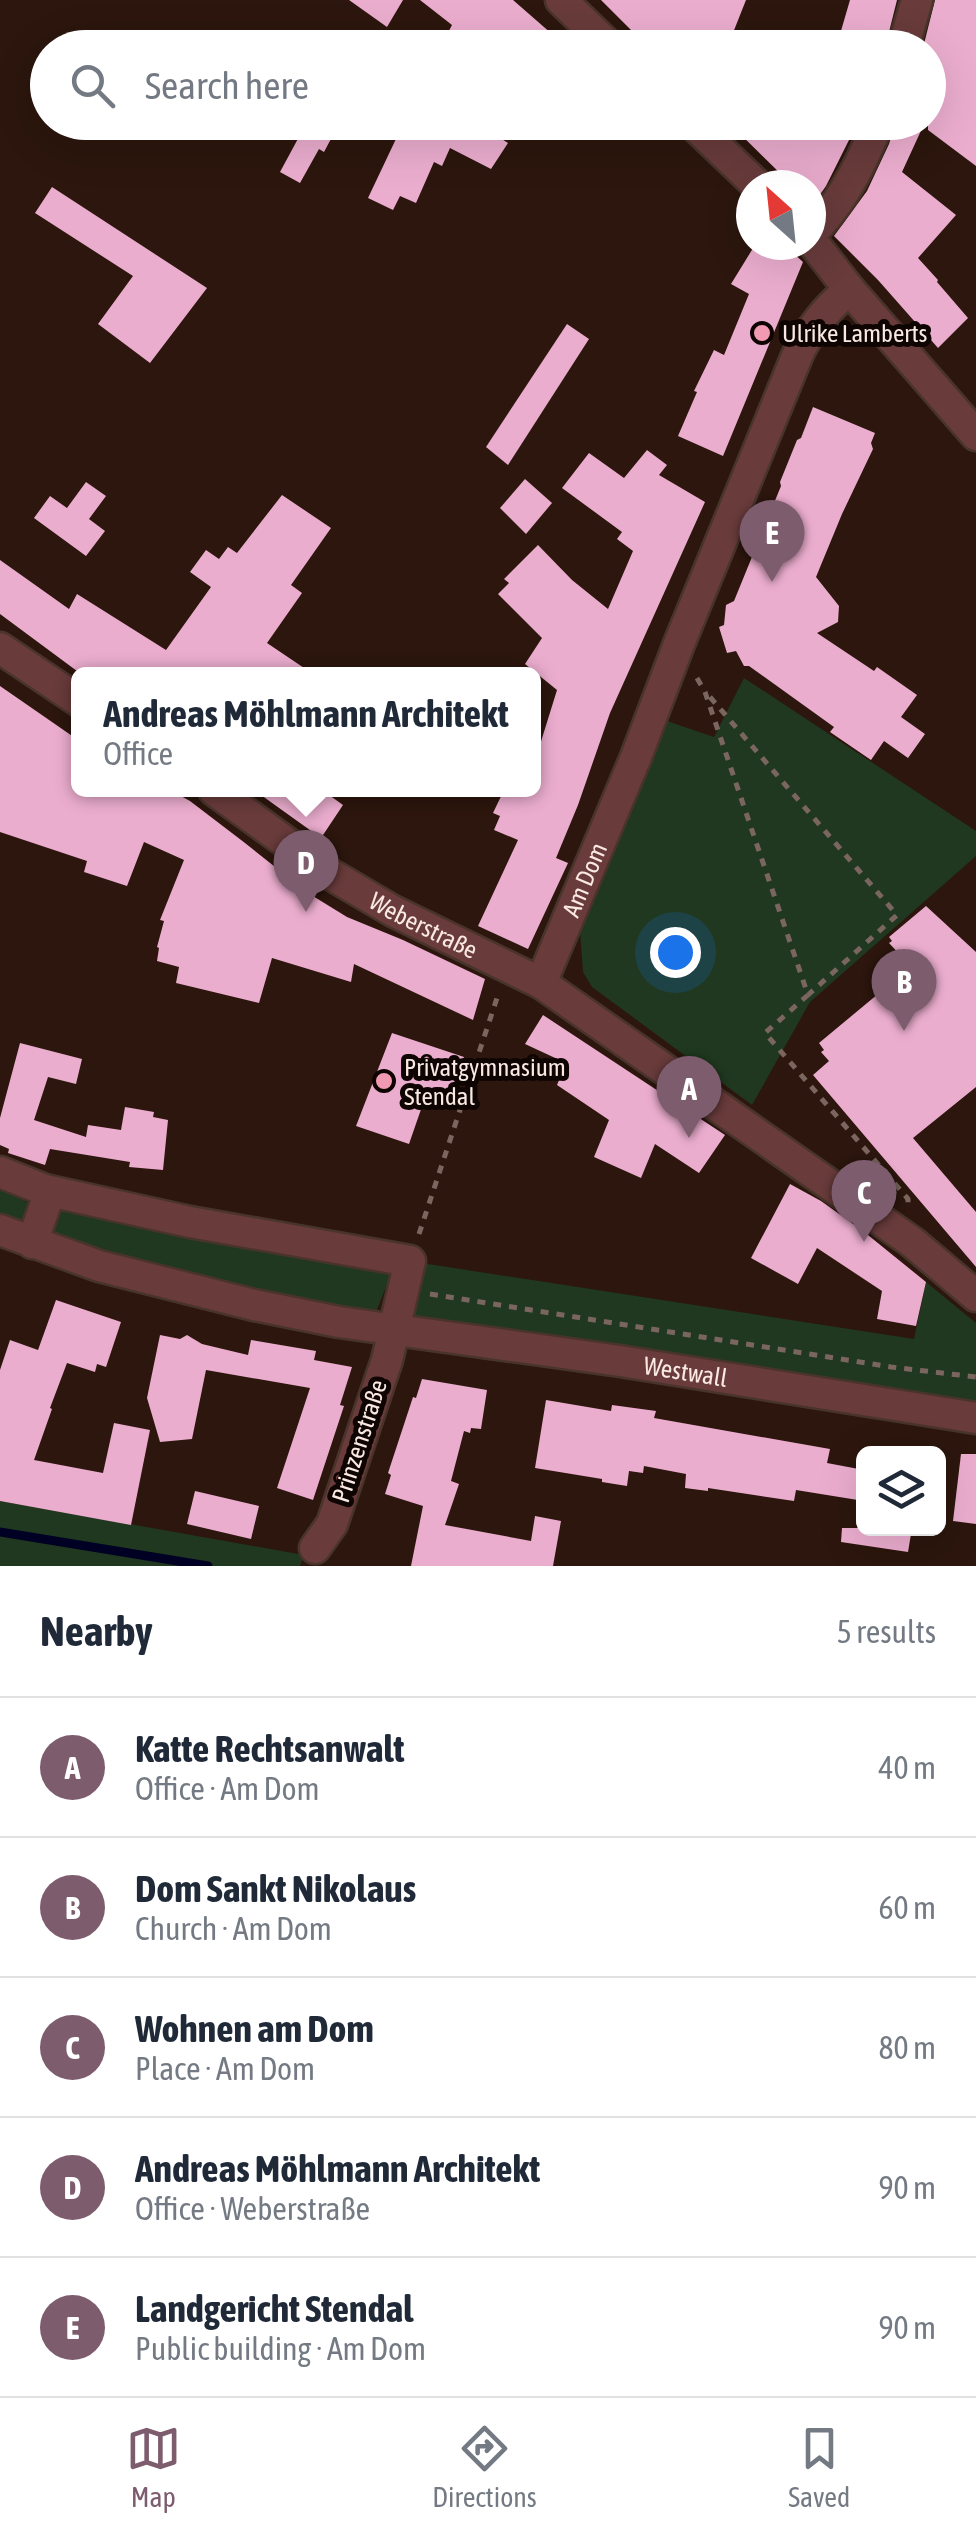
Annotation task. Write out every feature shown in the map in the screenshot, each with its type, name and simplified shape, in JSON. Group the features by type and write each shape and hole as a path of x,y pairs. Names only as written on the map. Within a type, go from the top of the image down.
{"street":[{"path":"560,0 592,30"},
{"path":"909,30 917,0"},
{"path":"709,140 741,170"},
{"path":"826,218 869,140"},
{"path":"826,257 976,435"},
{"name":"Am Dom","path":"540,983 636,758 806,337 849,288"},
{"path":"0,648 71,696"},
{"name":"Weberstraße","path":"224,797 330,874 393,911 540,983"},
{"path":"540,983 912,1242 976,1296"},
{"path":"0,1172 45,1190 406,1275 393,1330"},
{"path":"32,1243 47,1200 45,1190"},
{"name":"Westwall","path":"0,1230 99,1266 339,1322 976,1418"},
{"name":"Prinzenstraße","path":"315,1548 332,1524 393,1330"}],"path":[{"path":"679,644 705,692 808,995"},
{"path":"705,692 897,915 765,1033 908,1199 912,1242"},
{"path":"406,1275 508,966"},
{"name":"Westwall","path":"406,1275 891,1368 976,1377"}],"green space":[{"path":"744,678 976,831 976,856 810,1002 752,1105 592,987 583,972 580,931 667,721 714,737"},
{"path":"0,1188 36,1207 22,1227 0,1217"},
{"path":"68,1206 391,1274 375,1315 161,1271 49,1239 56,1212"},
{"path":"415,1262 914,1339 926,1282 976,1323 976,1408 402,1315"},
{"path":"0,1501 304,1555 300,1566 0,1566"}],"building":[{"path":"349,0 403,0 387,27"},
{"path":"420,0 513,0 547,30 449,30 452,25"},
{"path":"601,0 746,0 734,30 631,30"},
{"path":"850,0 897,0 890,30 841,30"},
{"path":"935,0 976,0 976,166 941,140 946,140 946,30 928,30"},
{"path":"297,140 330,140 324,152 319,149 300,183 280,172"},
{"path":"395,140 508,143 491,169 450,148 442,166 434,162 416,203 400,196 393,210 368,198"},
{"path":"746,140 849,140 826,186 826,170 777,170"},
{"path":"890,140 917,140 902,172 956,215 918,258 968,318 938,348 834,236 867,191"},
{"path":"52,187 207,288 150,363 98,324 133,276 35,213"},
{"path":"746,260 803,262 723,456 678,436 714,350 724,355 749,294 731,284"},
{"path":"567,324 589,339 508,465 486,447"},
{"path":"813,407 875,433 873,449 816,577 839,606 838,622 817,633 917,695 901,717 925,734 908,758 884,741 871,760 830,732 834,727 744,666 736,651 727,653 719,627 724,625 726,605 734,601"},
{"path":"647,450 667,465 659,475 705,502 610,713 556,858 568,863 528,949 478,926 518,840 494,830 500,816 493,813 501,797 541,797 541,741 557,690 541,677 541,667 525,664 542,638 498,594 509,583 504,579 538,545 608,609 633,551 617,539 622,532 562,488 589,453 624,478"},
{"path":"525,479 552,503 526,534 500,508"},
{"path":"86,482 106,496 89,519 105,531 86,556 34,518 50,496 67,508"},
{"path":"282,495 331,528 291,585 302,593 267,643 303,667 72,667 0,614 0,560 69,609 77,594 166,650 211,587 190,572 206,550 219,559 228,547 237,553"},
{"path":"0,686 71,735 71,797 183,797 190,801 284,874 282,877 347,917 485,979 473,1020 354,964 351,982 272,958 259,1003 176,983 179,967 157,961 157,947 164,921 160,920 184,860 144,842 127,886 84,872 87,861 0,832"},
{"path":"264,797 332,797 343,805 321,838"},
{"path":"926,906 976,952 976,1087 913,1138 976,1212 976,1267 813,1075 829,1061 819,1043 890,984 929,986 889,943 889,937"},
{"path":"543,1015 725,1135 699,1173 655,1144 641,1178 594,1157 609,1120 557,1085 566,1063 525,1044"},
{"path":"392,1033 464,1057 448,1099 427,1092 409,1144 356,1126"},
{"path":"20,1043 82,1059 76,1084 48,1077 34,1120 86,1137 88,1125 121,1130 125,1107 154,1112 153,1117 168,1120 163,1170 129,1167 130,1162 50,1149 45,1165 8,1153 9,1149 0,1145 0,1118"},
{"path":"790,1184 863,1231 926,1282 916,1326 877,1319 882,1291 817,1248 798,1284 751,1258"},
{"path":"56,1300 121,1322 106,1367 97,1364 95,1372 67,1363 34,1460 103,1473 114,1423 150,1430 131,1525 0,1501 0,1370 10,1340 38,1350"},
{"path":"160,1335 180,1339 187,1335 202,1344 248,1355 251,1340 316,1351 314,1360 352,1367 340,1405 344,1406 313,1500 277,1488 310,1388 206,1370 192,1439 160,1442 147,1398"},
{"path":"422,1379 487,1390 481,1429 464,1431 451,1481 459,1484 445,1525 531,1541 535,1516 561,1521 553,1566 411,1566 423,1506 385,1494 391,1475 388,1473"},
{"path":"546,1400 611,1411 612,1405 656,1411 654,1418 830,1449 827,1463 856,1468 856,1500 796,1490 794,1501 685,1488 686,1474 644,1466 643,1473 629,1471 627,1486 535,1468"},
{"path":"961,1454 976,1454 976,1524 953,1521"},
{"path":"195,1491 259,1506 251,1539 187,1524"},
{"path":"842,1528 856,1528 856,1536 911,1536 908,1552 841,1542"}],"waterway":[{"path":"0,1532 208,1566"}],"place":[{"name":"Ulrike Lamberts","path":"762,333"},
{"name":"Landgericht Stendal","path":"772,582"},
{"name":"Andreas Möhlmann Architekt","path":"306,912"},
{"name":"Dom Sankt Nikolaus","path":"904,1031"},
{"name":"Privatgymnasium Stendal","path":"384,1081"},
{"name":"Katte Rechtsanwalt","path":"689,1138"},
{"name":"Wohnen am Dom","path":"864,1242"}]}
